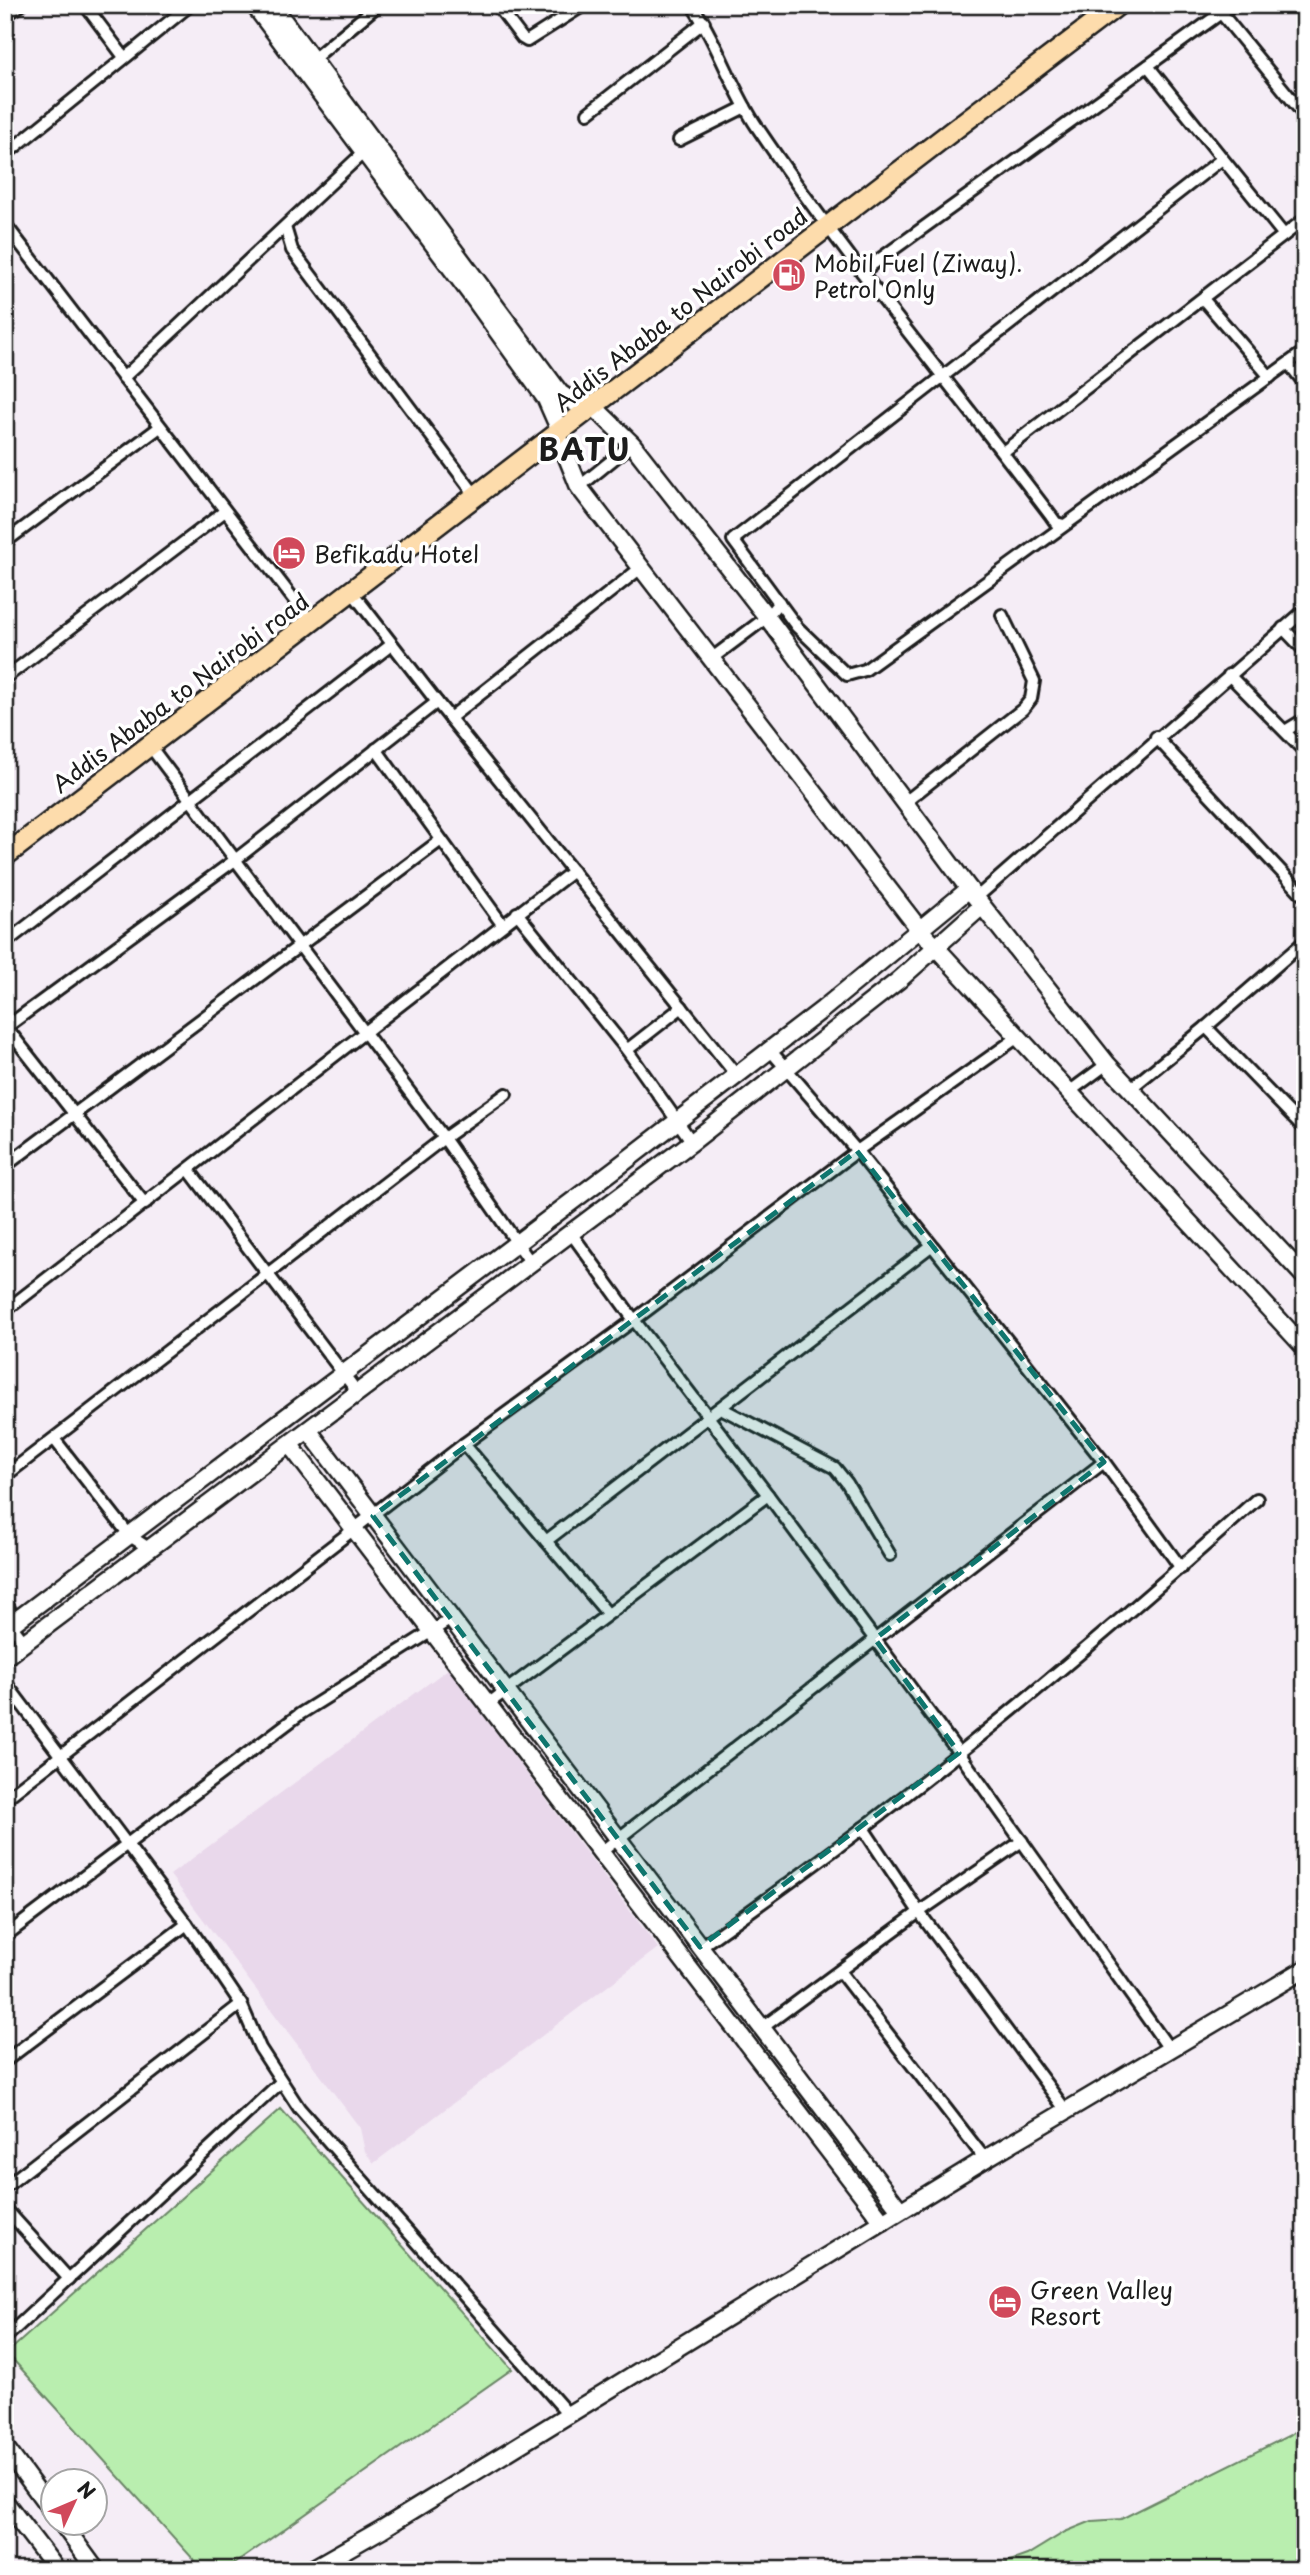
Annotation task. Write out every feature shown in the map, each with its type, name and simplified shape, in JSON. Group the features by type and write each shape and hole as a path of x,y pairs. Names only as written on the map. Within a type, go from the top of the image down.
{"highway":[{"name":"Addis Ababa to Nairobi road","path":"5,856 1118,5"}],"street":[{"path":"5,16 21,5"},
{"path":"85,5 124,57"},
{"path":"5,155 190,5"},
{"path":"254,5 546,399 558,424 558,435 579,487 920,930 1301,1338"},
{"path":"272,5 560,393 579,406 594,407 632,444 767,617 976,898 1107,1064 1305,1277"},
{"path":"312,60 378,5"},
{"path":"497,5 527,41 583,5"},
{"path":"692,5 704,22 745,107 826,227 1056,523 1064,525"},
{"path":"862,272 1232,5"},
{"path":"1221,13 1305,117"},
{"path":"588,113 704,22"},
{"path":"1148,66 1284,235"},
{"path":"679,140 745,107"},
{"path":"364,152 383,155"},
{"path":"123,378 364,152"},
{"path":"1222,159 733,540 810,642 843,672 853,674 865,670 948,612 1305,351"},
{"path":"1003,452 1305,219"},
{"path":"5,224 311,622"},
{"path":"285,228 292,250 476,496"},
{"path":"270,241 292,250"},
{"path":"1203,299 1270,377"},
{"path":"1289,364 1305,384"},
{"path":"5,542 160,427"},
{"path":"579,487 632,444"},
{"path":"5,678 225,511"},
{"path":"450,718 642,567"},
{"path":"352,592 391,645 737,1076"},
{"path":"711,659 767,617 779,603"},
{"path":"5,1657 86,1599 634,1186 899,980 936,947 976,898 1156,737 1305,610"},
{"path":"904,803 1023,709 1031,699 1034,681 1002,615"},
{"path":"1283,628 1305,651"},
{"path":"5,943 391,645"},
{"path":"1229,675 1305,752"},
{"path":"145,1204 6,1028 235,860 437,702"},
{"path":"1285,731 1305,719"},
{"path":"1156,737 1305,897"},
{"path":"150,747 444,1138 531,1263"},
{"path":"376,748 502,924"},
{"path":"5,1166 441,840"},
{"path":"5,1311 573,871"},
{"path":"8,1627 619,1167 920,930 976,898"},
{"path":"517,913 626,1050 692,1142"},
{"path":"1130,1089 1305,941"},
{"path":"884,960 899,980"},
{"path":"626,1050 682,1007"},
{"path":"823,1009 838,1029"},
{"path":"1206,1027 1305,1129"},
{"path":"5,1799 464,1444 634,1320 857,1151 1018,1037"},
{"path":"770,1050 857,1151 1104,1462 1181,1568"},
{"path":"1069,1092 1107,1064"},
{"path":"5,1476 444,1138 506,1094"},
{"path":"619,1167 634,1186"},
{"path":"188,1170 358,1394"},
{"path":"538,1227 553,1246"},
{"path":"571,1233 959,1753 1170,2050"},
{"path":"547,1541 931,1246"},
{"path":"434,1305 449,1325"},
{"path":"721,1408 835,1468 890,1555"},
{"path":"309,1431 900,2210"},
{"path":"55,1440 130,1536 150,1549"},
{"path":"464,1444 607,1613"},
{"path":"290,1445 883,2221"},
{"path":"601,1852 1104,1462"},
{"path":"216,1469 231,1488"},
{"path":"488,1703 768,1496"},
{"path":"700,1947 863,1828 959,1753 1181,1568 1257,1499"},
{"path":"402,1591 420,1577"},
{"path":"72,1580 86,1599"},
{"path":"24,1643 8,1627 7,1605 26,1614 40,1632"},
{"path":"5,1936 300,1714 431,1629 451,1619"},
{"path":"5,1682 187,1924 241,2004 260,2048 299,2108 569,2415"},
{"path":"863,1828 919,1912 1066,2112"},
{"path":"762,2028 919,1912 1022,1841"},
{"path":"5,2061 187,1924"},
{"path":"310,2570 569,2415 900,2210 1305,1969"},
{"path":"840,1972 985,2159"},
{"path":"5,2187 241,2004"},
{"path":"5,2338 281,2082"},
{"path":"5,2208 69,2279"},
{"path":"5,2447 38,2492"},
{"path":"5,2502 57,2570"},
{"path":"71,2536 96,2570"}],"highlighted area":[{"path":"857,1151 1104,1462 875,1639 959,1753 700,1947 373,1516"}],"shaded area":[{"path":"448,1669 658,1948 374,2163 365,2152 360,2128 170,1875"}],"green space":[{"path":"281,2109 512,2369 226,2570 203,2570 7,2353"},
{"path":"1305,2423 1305,2570 985,2570 1027,2555 1065,2532 1092,2521 1121,2519 1290,2435"}],"place":[{"name":"Mobil Fuel (Ziway). Petrol Only","path":"789,275"},
{"name":"Befikadu Hotel","path":"289,553"},
{"name":"Green Valley Resort","path":"1005,2302"}],"district":[{"name":"BATU","path":"585,448"}]}
